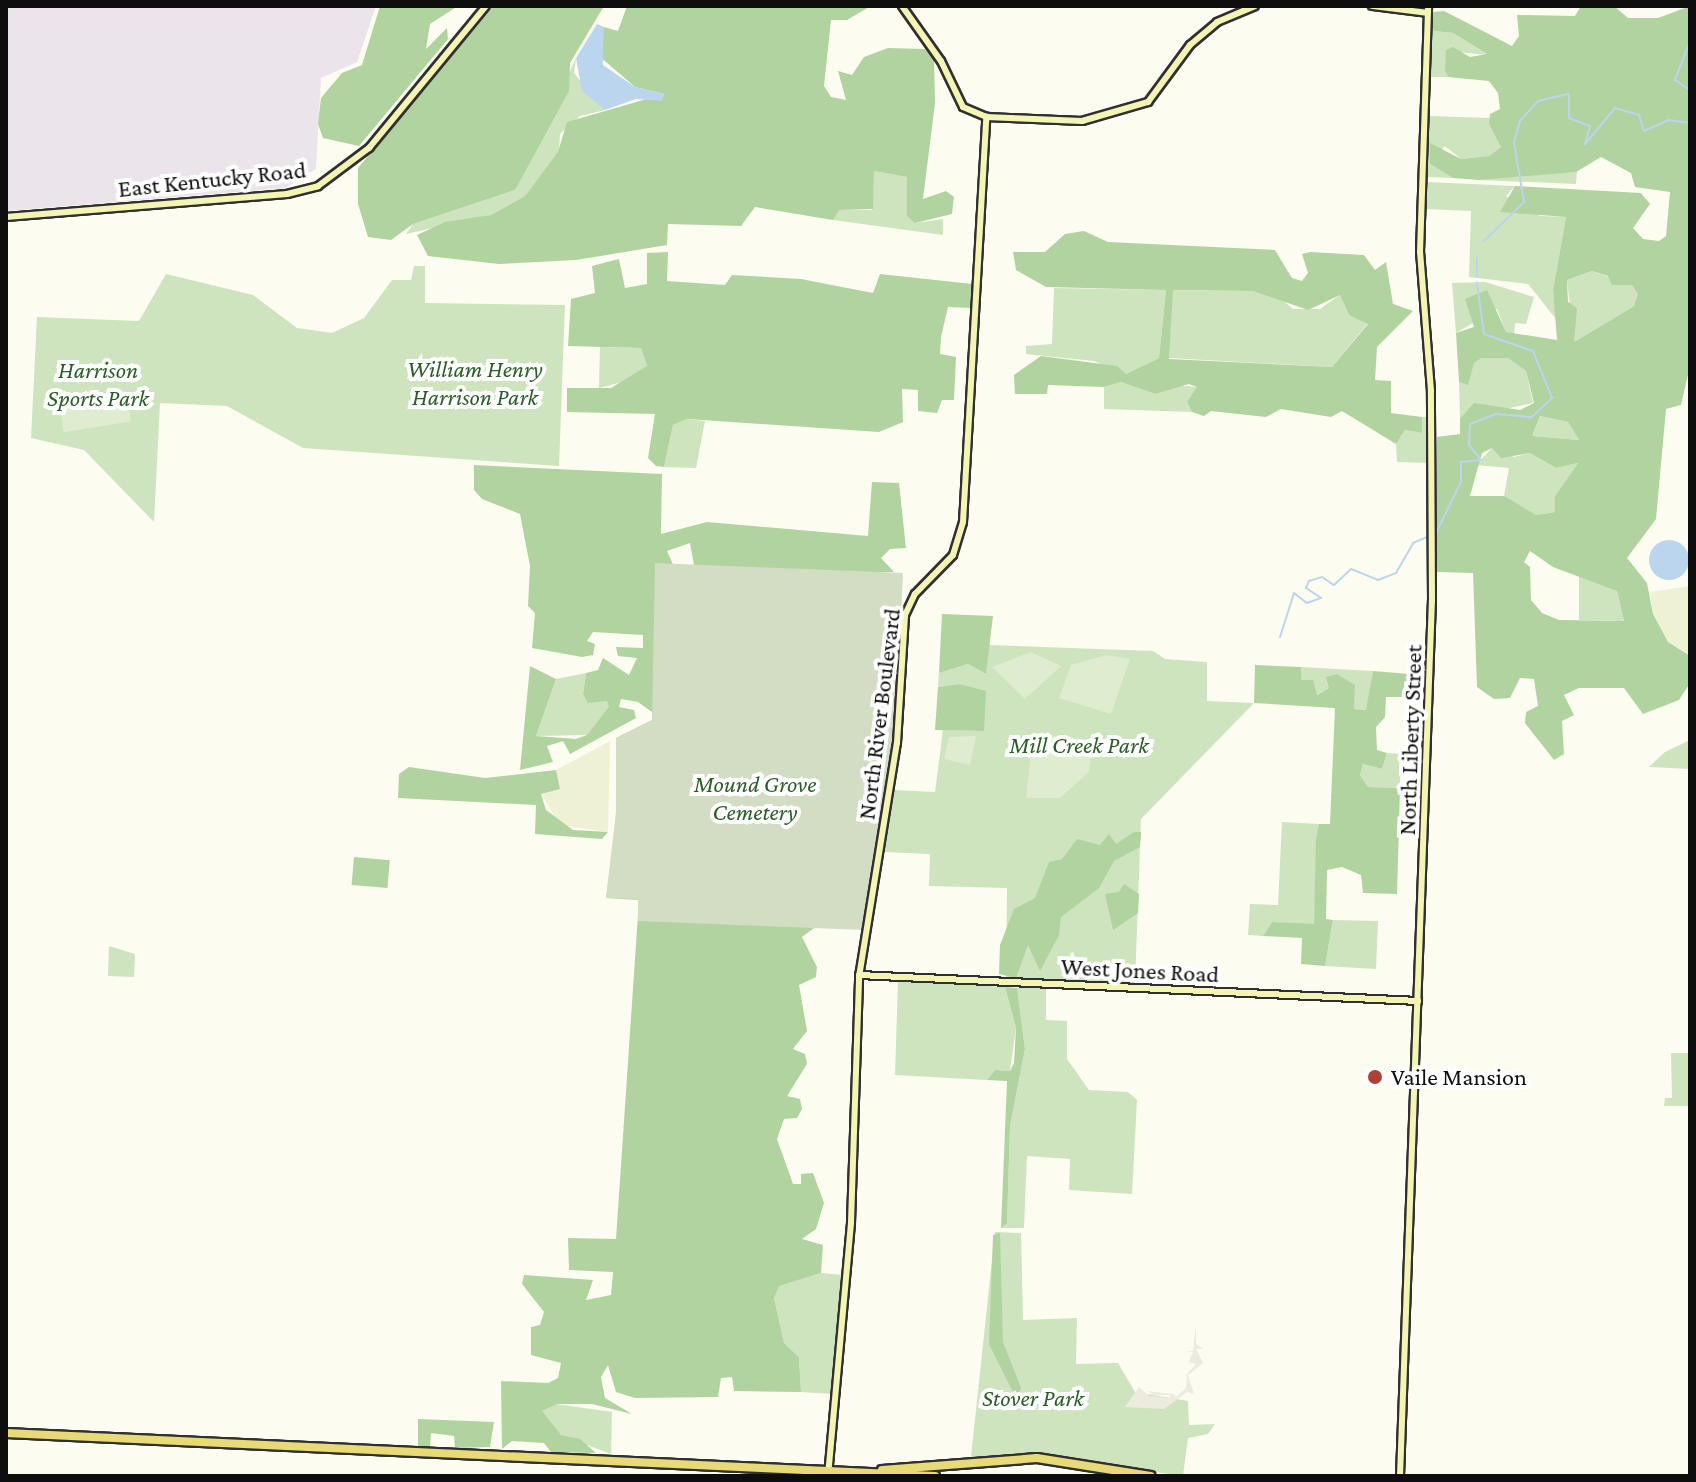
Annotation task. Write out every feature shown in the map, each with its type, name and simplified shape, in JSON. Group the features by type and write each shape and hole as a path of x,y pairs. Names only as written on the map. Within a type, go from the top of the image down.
{"main road":[{"name":"East Kentucky Road","path":"6,217 287,194 318,186 363,154 486,6"},
{"path":"902,6 941,61 959,103 986,117 1082,121 1133,110 1155,95 1190,45 1217,22 1255,6"},
{"path":"1372,6 1428,9"},
{"name":"North Liberty Street","path":"1400,1476 1432,600 1431,391 1420,252 1428,9"},
{"name":"North River Boulevard","path":"828,1473 851,1222 859,975 897,743 905,615 915,594 953,555 963,522 986,117"},
{"name":"West Jones Road","path":"859,975 1418,1001"},
{"path":"6,1433 935,1476"},
{"path":"876,1474 1037,1458 1151,1476"}],"shaded area":[{"path":"6,6 376,6 357,62 321,78 316,169 285,188 6,211"},
{"path":"1196,1325 1196,1344 1203,1349 1196,1349 1203,1363 1188,1375 1194,1394 1187,1392 1164,1409 1125,1407 1139,1387 1149,1396 1169,1398 1170,1395 1153,1395 1147,1391 1174,1394 1176,1397 1186,1388 1187,1374 1196,1364 1189,1362 1193,1352 1185,1352 1193,1351"}],"green space":[{"path":"380,6 458,6 430,24 426,49 447,28 448,39 359,146 323,138 318,124 321,98 342,73 362,65"},
{"path":"494,6 604,6 570,63 569,91 515,190 413,224 391,240 368,237 358,204 358,168"},
{"path":"627,6 871,6 847,20 831,20 824,86 831,97 846,100 838,71 852,75 864,57 888,48 925,49 934,57 935,103 923,199 946,191 954,197 952,214 915,223 907,216 907,177 874,171 873,209 839,210 833,220 755,207 741,226 668,224 667,245 576,260 499,264 428,256 417,235 445,222 491,215 525,196 558,152 567,122 664,94 635,87 599,56 604,27 618,31"},
{"path":"1581,6 1614,6 1628,18 1658,18 1690,6 1690,366 1681,405 1666,409 1656,519 1627,558 1647,583 1653,614 1668,642 1690,656 1690,683 1679,700 1643,714 1624,688 1579,688 1564,695 1574,715 1562,721 1564,754 1554,760 1525,723 1526,712 1538,706 1534,679 1520,678 1510,698 1494,699 1477,687 1473,573 1437,572 1437,437 1460,434 1460,419 1474,403 1520,410 1534,403 1526,371 1508,358 1482,358 1474,363 1468,385 1459,382 1456,333 1474,327 1465,299 1487,290 1506,332 1557,340 1553,290 1566,217 1500,212 1515,186 1641,193 1650,204 1633,228 1643,239 1659,241 1666,236 1670,192 1635,187 1631,173 1601,157 1576,172 1479,180 1453,178 1430,164 1430,143 1461,159 1489,156 1501,147 1489,124 1490,114 1500,109 1498,93 1489,81 1448,77 1445,71 1446,50 1453,47 1470,57 1487,54 1453,33 1434,31 1432,24 1433,12 1444,11 1512,46 1519,36 1517,15 1575,16","holes":["1592,271 1608,276 1612,285 1632,285 1638,294 1634,306 1574,342 1577,308 1568,302 1567,280","1540,416 1568,422 1579,440 1532,436","1492,448 1501,458 1530,453 1556,468 1578,463 1555,496 1555,512 1536,515 1504,496 1470,496 1482,453","1530,551 1553,567 1617,591 1624,621 1559,620 1542,613 1531,600 1530,567 1524,562"]},
{"path":"1432,24 1434,31 1453,33 1488,55 1458,52 1445,71 1448,77 1431,77"},
{"path":"576,58 574,73 605,110 580,116 560,134 559,152 525,196 491,215 406,234 413,224 515,190"},
{"path":"1429,116 1490,118 1501,147 1489,156 1461,159 1445,146 1430,164 1453,178 1427,177"},
{"path":"874,171 908,177 915,223 943,219 943,235 833,220 838,210 872,210"},
{"path":"1577,172 1576,184 1479,180 1504,175"},
{"path":"1427,182 1515,186 1506,196 1540,216 1566,217 1553,290 1556,319 1528,284 1469,277 1471,211 1426,209"},
{"path":"1084,231 1108,242 1275,250 1292,278 1302,281 1308,273 1302,254 1310,252 1364,255 1375,270 1386,262 1393,304 1413,311 1377,347 1375,380 1391,381 1391,413 1422,417 1422,433 1405,430 1396,444 1342,411 1331,417 1281,409 1266,417 1211,411 1204,416 1192,412 1187,402 1197,387 1189,384 1155,394 1121,382 1104,387 1048,385 1047,394 1015,394 1014,375 1041,356 1117,366 1126,374 1159,358 1166,290 1046,287 1016,270 1013,252 1045,252 1065,234","holes":["1173,290 1253,291 1308,310 1340,295 1349,315 1368,324 1332,367 1169,359"]},
{"path":"668,252 667,281 725,285 732,275 801,279 873,293 880,274 972,284 972,308 948,307 941,337 940,354 956,357 954,400 942,400 937,413 918,411 918,390 902,389 903,422 879,432 687,419 673,425 664,467 656,466 648,458 655,414 567,412 567,388 611,388 647,366 641,348 568,346 571,299 595,293 592,266 619,259 625,288 647,284 647,253"},
{"name":"William Henry Harrison Park","path":"414,266 425,266 425,303 565,305 559,466 303,448 227,406 160,403 154,522 84,450 31,438 37,317 139,321 166,274 253,295 297,328 332,333 364,318 392,280 411,280"},
{"path":"1592,271 1632,285 1639,294 1634,306 1574,342 1567,280"},
{"path":"1485,282 1534,297 1526,324 1515,323 1514,335 1506,332 1497,309 1456,333 1452,283"},
{"path":"1054,288 1166,290 1159,358 1126,374 1094,361 1026,354 1026,346 1052,344"},
{"path":"1172,290 1253,291 1279,297 1293,309 1320,309 1340,295 1349,315 1368,323 1332,367 1169,358"},
{"path":"600,347 641,348 647,366 634,379 599,388"},
{"path":"1483,358 1508,358 1526,371 1533,403 1460,419 1459,382 1468,384 1473,363"},
{"path":"1121,382 1155,394 1174,385 1198,387 1187,402 1192,412 1104,409 1104,387"},
{"path":"126,391 131,422 64,432 59,402"},
{"path":"1540,416 1568,422 1579,440 1532,436"},
{"path":"1422,417 1428,417 1429,463 1397,462 1396,444 1405,430 1422,433"},
{"path":"687,419 705,421 696,468 664,467 673,425"},
{"path":"1492,448 1514,457 1530,453 1556,468 1578,463 1555,496 1555,512 1536,515 1515,508 1504,496 1509,468 1476,465"},
{"path":"474,465 662,474 661,534 707,522 868,536 872,482 899,483 906,548 890,549 881,558 894,572 712,573 694,565 690,543 667,551 726,684 617,777 616,738 652,720 652,712 638,702 621,699 619,707 634,710 636,718 570,754 563,741 547,746 553,762 520,770 530,666 556,679 536,736 576,739 587,735 609,707 607,701 588,703 583,694 586,673 598,670 603,658 629,675 637,658 618,656 616,647 643,648 643,635 593,632 587,641 595,644 593,655 582,657 532,648 535,613 528,606 530,566 520,514 482,499 474,490"},
{"name":"Mound Grove Cemetery","path":"655,563 903,573 896,721 864,930 638,921 638,899 606,898 616,812 616,738 652,720"},
{"path":"1579,575 1617,591 1624,621 1579,620"},
{"path":"1690,586 1690,656 1668,642 1653,614 1650,592"},
{"path":"942,614 993,616 986,674 968,664 939,673"},
{"name":"Mill Creek Park","path":"987,645 1153,651 1165,659 1207,662 1207,701 1254,703 1141,819 1135,984 1006,978 1007,888 929,886 930,854 883,852 893,790 935,792 943,730 984,731 959,684 938,687 939,673 968,664 986,674"},
{"path":"1031,652 1061,666 1025,699 992,667"},
{"path":"1106,655 1130,659 1111,714 1059,698 1071,665"},
{"path":"1255,665 1301,667 1301,680 1313,680 1317,695 1329,688 1326,677 1337,674 1355,685 1354,709 1366,710 1373,671 1409,674 1407,697 1386,697 1385,717 1376,727 1377,750 1387,753 1382,769 1363,764 1360,775 1368,787 1400,788 1397,894 1363,893 1361,875 1342,867 1327,870 1326,919 1333,920 1325,966 1301,964 1302,938 1263,936 1272,922 1314,924 1316,840 1319,824 1330,824 1335,708 1254,703"},
{"path":"1301,667 1373,671 1367,710 1354,709 1329,688 1316,695 1301,680"},
{"path":"586,673 583,693 588,702 608,701 610,707 587,735 536,736 556,679"},
{"path":"959,684 986,691 984,731 935,730 938,687"},
{"path":"1033,734 1093,741 1089,772 1060,798 1026,798"},
{"path":"976,736 970,765 944,759 949,737"},
{"path":"1690,740 1690,769 1649,767 1665,752"},
{"path":"610,741 608,832 560,825 541,794 560,789 556,770"},
{"path":"1387,753 1423,755 1423,771 1400,770 1400,788 1368,787 1360,775 1363,764 1382,769"},
{"path":"409,767 485,778 556,770 560,789 541,794 546,810 573,830 608,832 602,839 535,834 536,805 398,798 399,774"},
{"path":"1282,822 1319,824 1314,925 1272,922 1263,936 1248,935 1250,904 1278,905"},
{"path":"1134,832 1141,832 1140,847 1114,861 1099,888 1061,917 1059,935 1040,971 1028,945 1016,978 999,974 1000,945 1014,909 1035,898 1049,862 1062,859 1077,839 1100,845 1109,834 1116,844"},
{"path":"614,838 814,928 802,937 817,967 816,977 799,985 807,1031 793,1049 805,1054 807,1064 787,1096 800,1099 802,1109 797,1118 784,1119 777,1139 793,1184 801,1184 801,1174 813,1173 824,1203 816,1229 802,1239 823,1245 821,1273 779,1286 774,1298 784,1343 799,1357 801,1392 734,1391 732,1377 721,1378 718,1397 635,1398 616,1392 608,1365 601,1377 605,1398 632,1414 592,1404 557,1404 542,1411 561,1435 580,1439 596,1453 551,1452 544,1443 512,1441 502,1449 501,1381 548,1383 558,1378 561,1363 531,1355 531,1327 540,1325 544,1312 522,1284 524,1275 593,1280 586,1300 611,1295 613,1272 569,1270 568,1238 616,1239 639,900 606,898"},
{"path":"354,857 390,860 387,888 352,885"},
{"path":"1124,884 1139,894 1138,913 1113,930 1105,894 1119,892"},
{"path":"1333,920 1378,921 1376,969 1325,966"},
{"path":"109,946 135,954 134,977 108,976"},
{"path":"898,980 1005,987 1016,1028 1010,1071 995,1070 987,1080 895,1075"},
{"path":"1046,986 1046,1020 1067,1021 1067,1059 1089,1090 1128,1092 1137,1100 1132,1194 1069,1190 1070,1159 1027,1156 1024,1228 1001,1228 1007,1224 1010,1126 1025,1049 1017,988"},
{"path":"1005,987 1017,988 1025,1049 1010,1126 1007,1224 1001,1228 1007,1081 987,1080 995,1070 1010,1071 1014,1063 1016,1028"},
{"path":"1671,1053 1690,1053 1690,1106 1664,1106 1665,1098 1672,1098"},
{"name":"Stover Park","path":"995,1232 1021,1233 1023,1320 1077,1318 1076,1364 1118,1363 1135,1392 1188,1401 1189,1425 1215,1424 1208,1434 1188,1438 1183,1476 1030,1454 971,1457"},
{"path":"1000,1233 1003,1342 1021,1388 1016,1398 989,1344 993,1235"},
{"path":"821,1273 843,1275 832,1394 801,1392 799,1357 784,1343 774,1298 778,1286"},
{"path":"556,1404 612,1412 611,1454 561,1435 542,1418 542,1411"},
{"path":"418,1419 494,1422 490,1447 455,1448 454,1436 431,1433 430,1447 418,1447"}],"water":[{"path":"597,24 604,27 603,65 635,87 665,94 661,101 636,99 605,110 582,91 576,58"},
{"path":"1669,540 1683,546 1689,560 1683,574 1669,580 1655,574 1649,560 1655,546"}],"waterway":[{"path":"1690,41 1675,80 1690,90"},
{"path":"1484,241 1524,202 1514,142 1520,121 1538,101 1569,94 1569,118 1590,126 1585,144 1615,108 1639,115 1644,131 1669,120 1690,123"},
{"path":"1477,258 1477,276"},
{"path":"1436,533 1461,482 1461,462 1481,460 1469,445 1470,424 1496,414 1532,417 1552,398 1533,351 1484,334 1477,282"},
{"path":"1280,637 1294,593 1307,603 1321,598 1306,588 1309,581 1322,577 1334,585 1351,569 1378,580 1396,573 1413,543 1427,537"}],"place":[{"name":"Vaile Mansion","path":"1375,1077"}],"park label":[{"name":"Harrison Sports Park","path":"98,384"}]}
